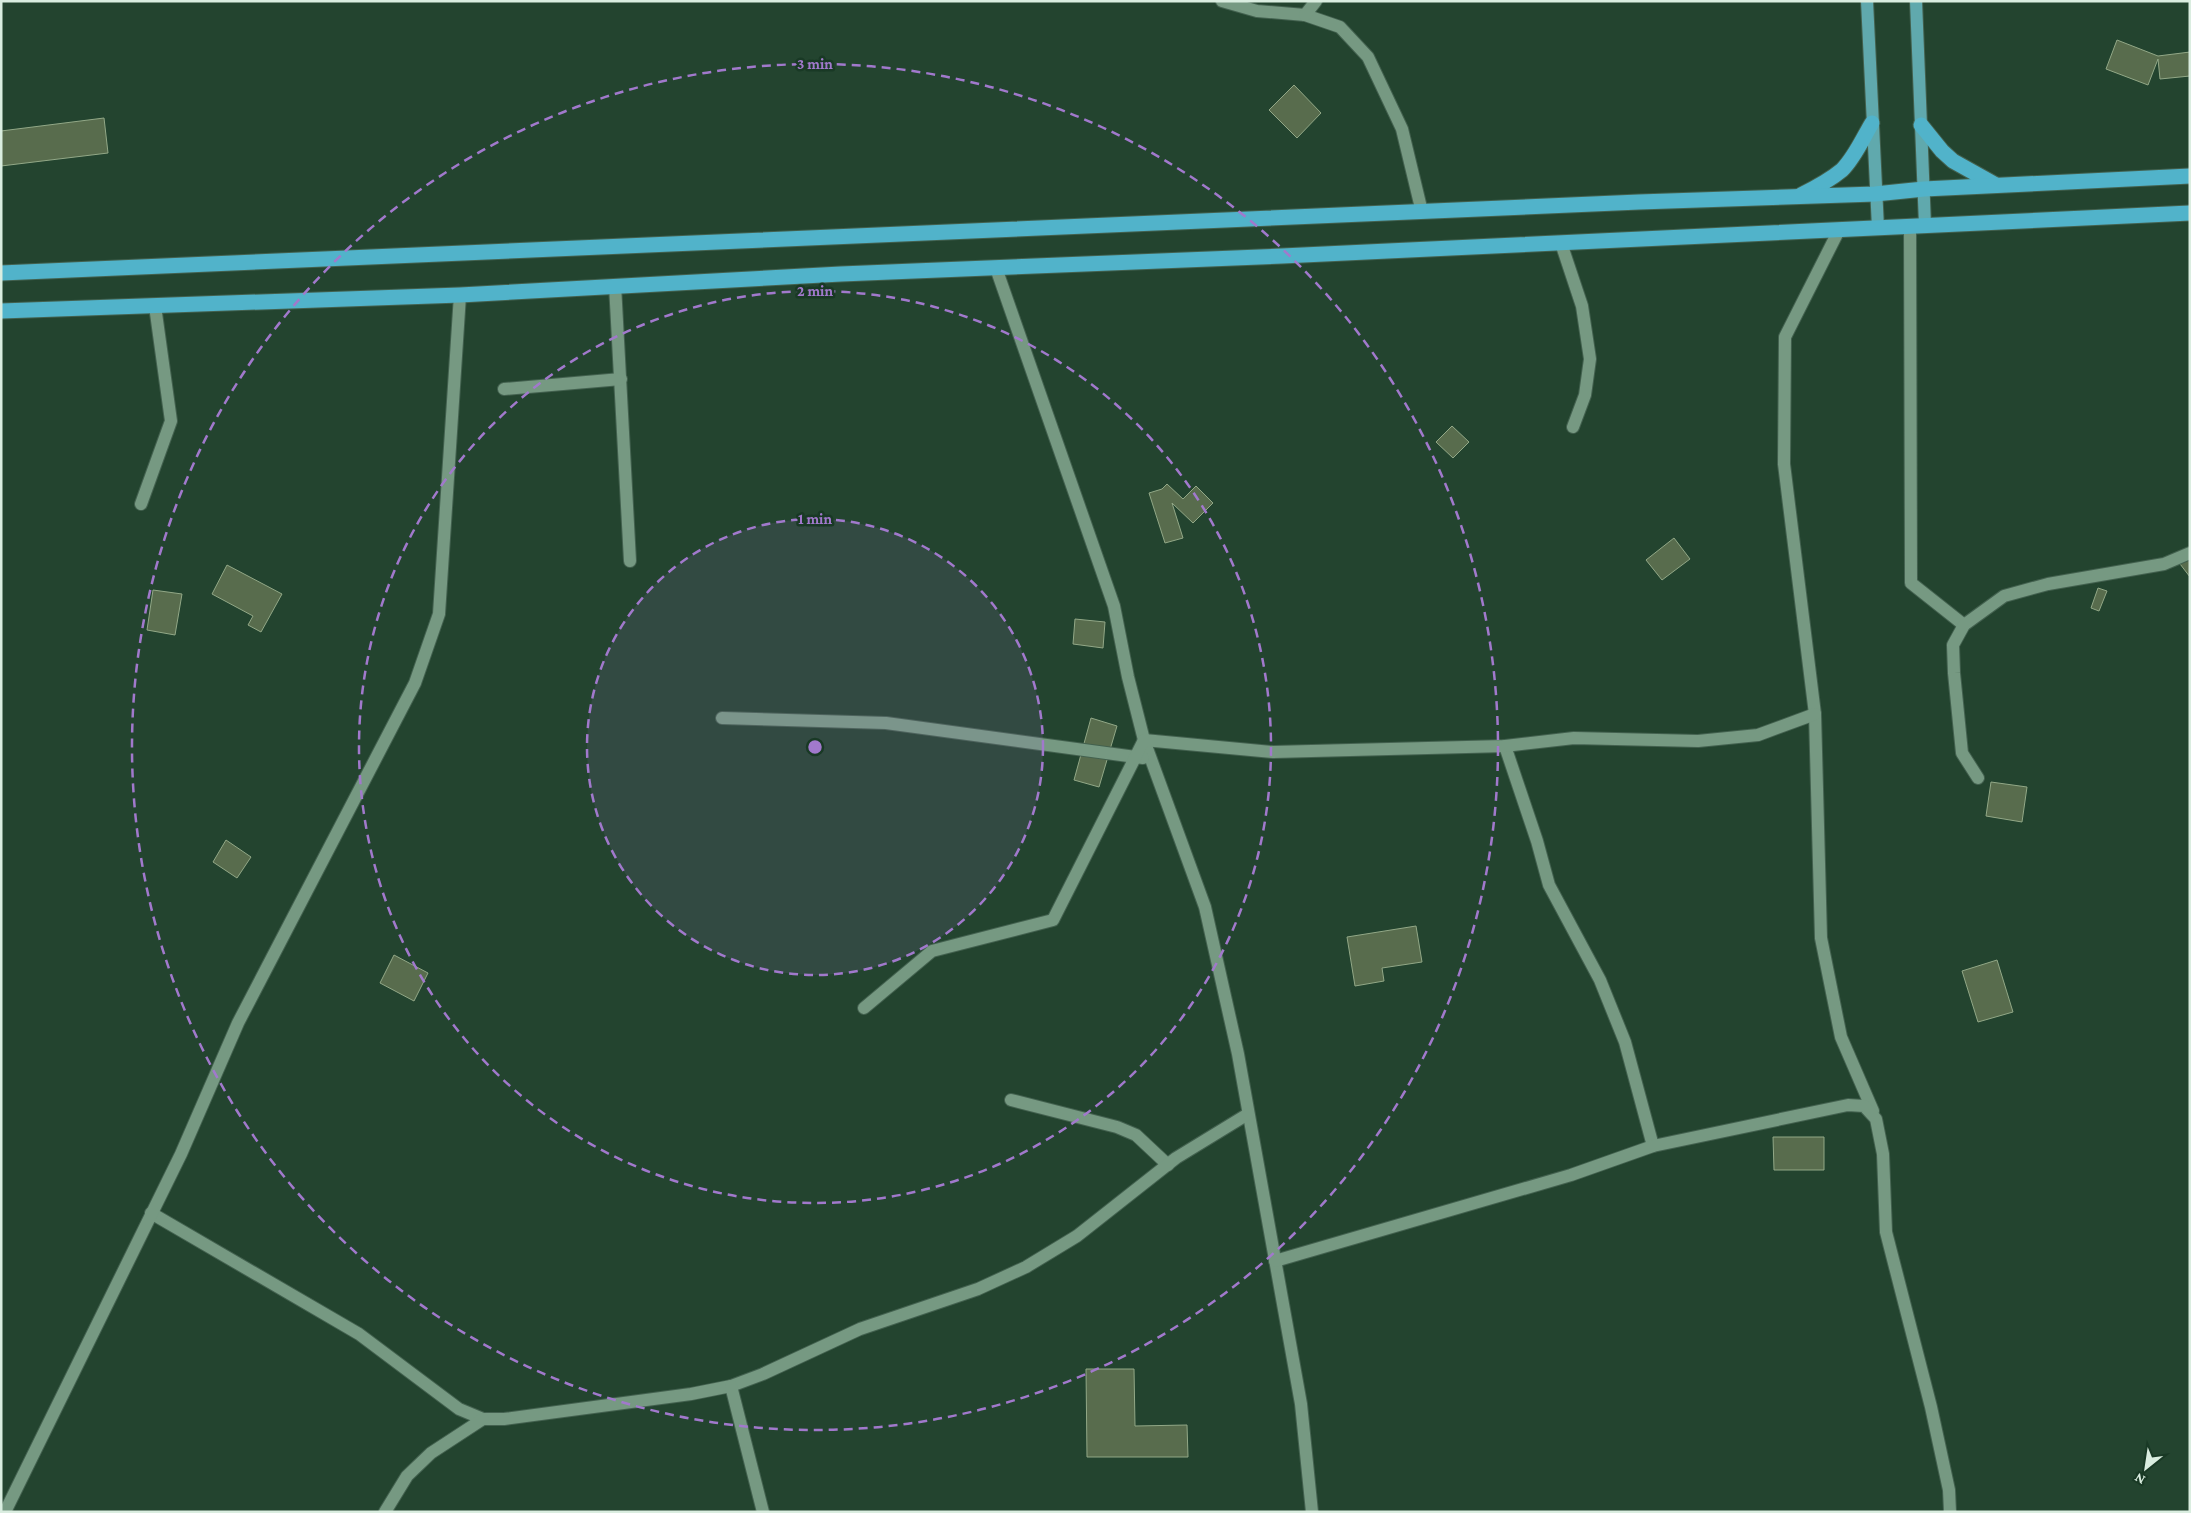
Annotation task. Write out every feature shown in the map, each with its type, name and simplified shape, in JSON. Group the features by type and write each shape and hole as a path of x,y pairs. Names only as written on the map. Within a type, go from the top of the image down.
{"highway":[{"path":"1797,197 1820,185 1842,170 1872,123"},
{"path":"1921,126 1953,161 1998,185"},
{"path":"1,273 1875,194 1924,189 2190,176"},
{"path":"1,312 460,295 615,285 2190,213"}],"main road":[{"path":"1867,1 1878,228"},
{"path":"1916,1 1924,189 1917,225"}],"street":[{"path":"1222,1 1257,11 1305,15 1340,27 1368,57 1402,129 1422,212"},
{"path":"1305,15 1316,1"},
{"path":"1917,225 1911,584 1964,625"},
{"path":"1839,230 1784,338 1784,464 1815,714 1821,938 1841,1037 1876,1119 1883,1154 1886,1232 1931,1407 1949,1490 1950,1512"},
{"path":"1561,243 1582,306 1590,359 1584,395 1573,427"},
{"path":"996,268 1114,606 1128,676 1144,740 1205,907 1238,1054 1301,1404 1312,1512"},
{"path":"615,285 622,379 630,561"},
{"path":"5,1512 181,1154 238,1023 415,683 429,646 439,614 460,295"},
{"path":"141,504 171,421 155,306"},
{"path":"504,389 622,379"},
{"path":"1978,778 1962,753 1954,673 1953,645 1964,625 2004,596 2048,584 2164,564 2190,554"},
{"path":"1144,740 1274,752 1505,746 1574,738 1698,741 1758,735 1815,714"},
{"path":"722,718 886,722 1151,758"},
{"path":"864,1008 932,951 1054,920 1144,740"},
{"path":"1505,746 1537,841 1549,885 1600,980 1625,1042 1653,1146"},
{"path":"1011,1100 1117,1127 1136,1135 1168,1165"},
{"path":"1275,1261 1570,1175 1653,1146 1848,1105 1864,1106 1876,1119"},
{"path":"151,1213 359,1334 459,1409 483,1419 504,1419 691,1394 731,1386 763,1374 860,1329 978,1289 1026,1267 1077,1236 1168,1165 1248,1114"},
{"path":"731,1386 763,1512"},
{"path":"384,1512 407,1476 425,1459 483,1419"}],"building":[{"path":"2117,40 2158,56 2190,52 2190,76 2160,79 2158,59 2148,85 2106,69"},
{"path":"1294,85 1321,113 1297,138 1269,110"},
{"path":"104,118 108,153 1,166 1,131"},
{"path":"1452,426 1469,442 1453,458 1436,442"},
{"path":"1167,484 1183,499 1196,486 1213,503 1193,523 1172,503 1183,538 1165,543 1149,493 1162,489"},
{"path":"1674,538 1690,559 1662,580 1646,560"},
{"path":"2190,551 2190,577 2177,560"},
{"path":"227,565 282,594 261,632 248,625 253,616 212,594"},
{"path":"2098,588 2107,591 2099,611 2091,608"},
{"path":"153,590 182,594 175,635 147,630"},
{"path":"1075,619 1105,622 1103,648 1073,644"},
{"path":"1091,718 1117,726 1099,787 1074,780"},
{"path":"1991,782 2027,787 2022,822 1986,816"},
{"path":"226,840 251,857 237,878 213,862"},
{"path":"1416,926 1422,962 1382,968 1384,981 1355,986 1347,937"},
{"path":"394,955 428,973 414,1001 380,983"},
{"path":"1997,960 2013,1012 1978,1022 1962,971"},
{"path":"1773,1137 1824,1137 1824,1170 1774,1170"},
{"path":"1086,1369 1134,1369 1135,1426 1187,1425 1188,1457 1087,1457"}]}
